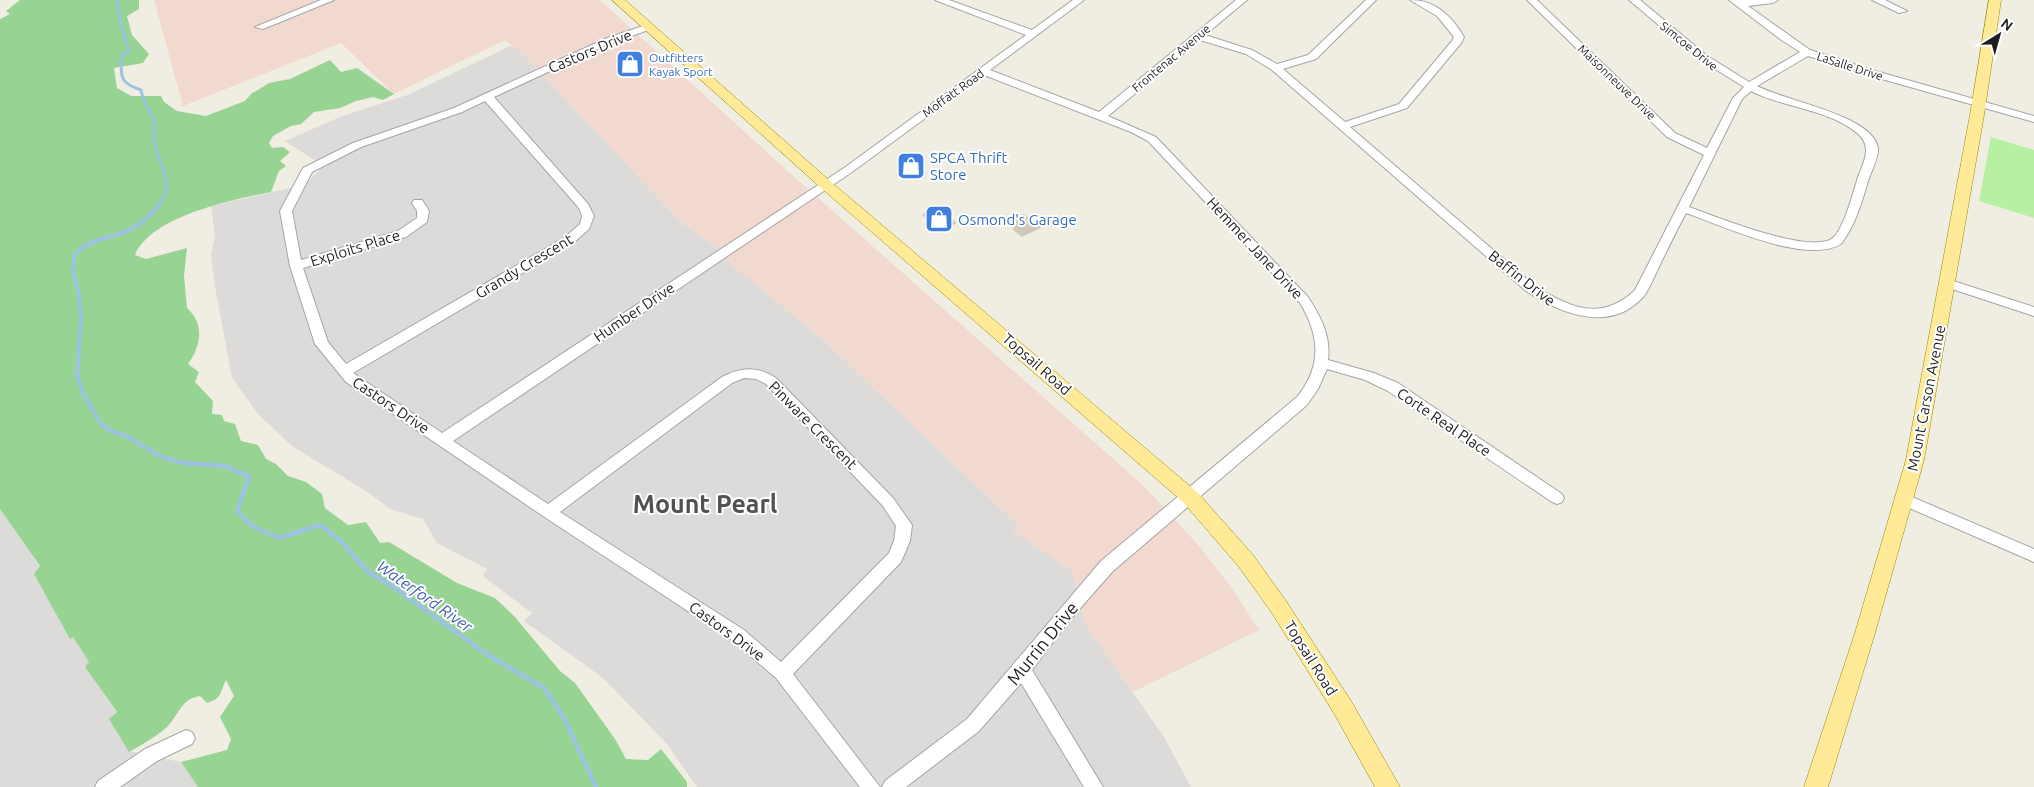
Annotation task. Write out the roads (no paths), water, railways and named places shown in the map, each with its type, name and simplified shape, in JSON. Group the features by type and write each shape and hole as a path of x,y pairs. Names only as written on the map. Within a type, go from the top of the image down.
{"main road":[{"name":"Topsail Road","path":"618,0 826,184 1190,497 1246,561 1274,600 1343,708 1388,787"},
{"name":"Mount Carson Avenue","path":"1816,787 1905,500 1919,442 1948,283 1995,0"}],"street":[{"path":"260,27 329,0"},
{"path":"940,0 1033,34"},
{"name":"Moffatt Road","path":"826,184 848,170 1079,0"},
{"name":"Frontenac Avenue","path":"1101,116 1242,0"},
{"path":"1276,68 1312,57 1370,0"},
{"path":"1342,126 1396,110 1403,106 1457,42 1458,37 1450,24 1437,11 1415,0"},
{"name":"Maisonneuve Drive","path":"1532,0 1671,134 1687,144 1709,153"},
{"name":"Simcoe Drive","path":"1634,0 1706,61 1748,86 1780,100 1850,123 1864,133 1872,144 1873,150 1843,235 1829,245 1802,247 1772,239 1681,208"},
{"path":"1737,2 1773,0"},
{"path":"1877,0 1902,11"},
{"name":"LaSalle Drive","path":"1737,2 1783,37 1807,52 1868,72 2034,119"},
{"name":"Castors Drive","path":"649,27 610,40 488,98 357,145 307,170 286,210 296,266 322,344 351,379 548,512 738,635 782,673 871,787"},
{"name":"Baffin Drive","path":"1198,36 1249,52 1276,68 1530,288 1559,307 1599,315 1626,307 1634,301 1640,292 1738,98 1748,86 1807,52"},
{"name":"Hemmer Jane Drive","path":"984,70 1101,116 1152,139 1297,292 1310,309 1319,328 1323,345 1322,363 1313,386 1302,401 1190,497"},
{"name":"Grandy Crescent","path":"344,372 568,241 584,226 588,216 584,207 498,107 488,98"},
{"name":"Humber Drive","path":"442,440 826,184"},
{"name":"Exploits Place","path":"296,266 407,232 422,218 423,210 418,203"},
{"path":"1948,283 2034,312"},
{"name":"Corte Real Place","path":"1322,363 1369,376 1393,387 1557,498"},
{"name":"Pinware Crescent","path":"548,512 737,374 750,372 762,375 771,381 888,502 904,524 902,541 895,557 782,673"},
{"name":"Murrin Drive","path":"892,787 973,725 1022,669 1062,617 1107,566 1190,497"},
{"path":"1905,500 2034,556"},
{"path":"1022,669 1094,787"},
{"path":"104,787 151,755 186,738"}],"waterway":[{"name":"Waterford River","path":"117,0 120,21 129,51 121,57 123,79 129,85 141,90 154,122 154,141 165,174 166,189 158,206"},
{"name":"Waterford River","path":"158,206 147,218 132,228 90,243 79,250 74,256 73,272 79,295 81,319 77,376 84,395 101,424 113,432 125,435 159,456 183,463"},
{"name":"Waterford River","path":"183,463 200,464"},
{"name":"Waterford River","path":"183,463 226,466 249,477 237,511 252,526 279,538 320,525 341,541 368,572 389,584 488,655 544,688 563,716 596,787"}],"place":[{"name":"Outfitters Kayak Sport","path":"630,64"},
{"name":"SPCA Thrift Store","path":"911,166"},
{"name":"Osmond's Garage","path":"939,219"}],"district":[{"name":"Mount Pearl","path":"705,504"}]}
